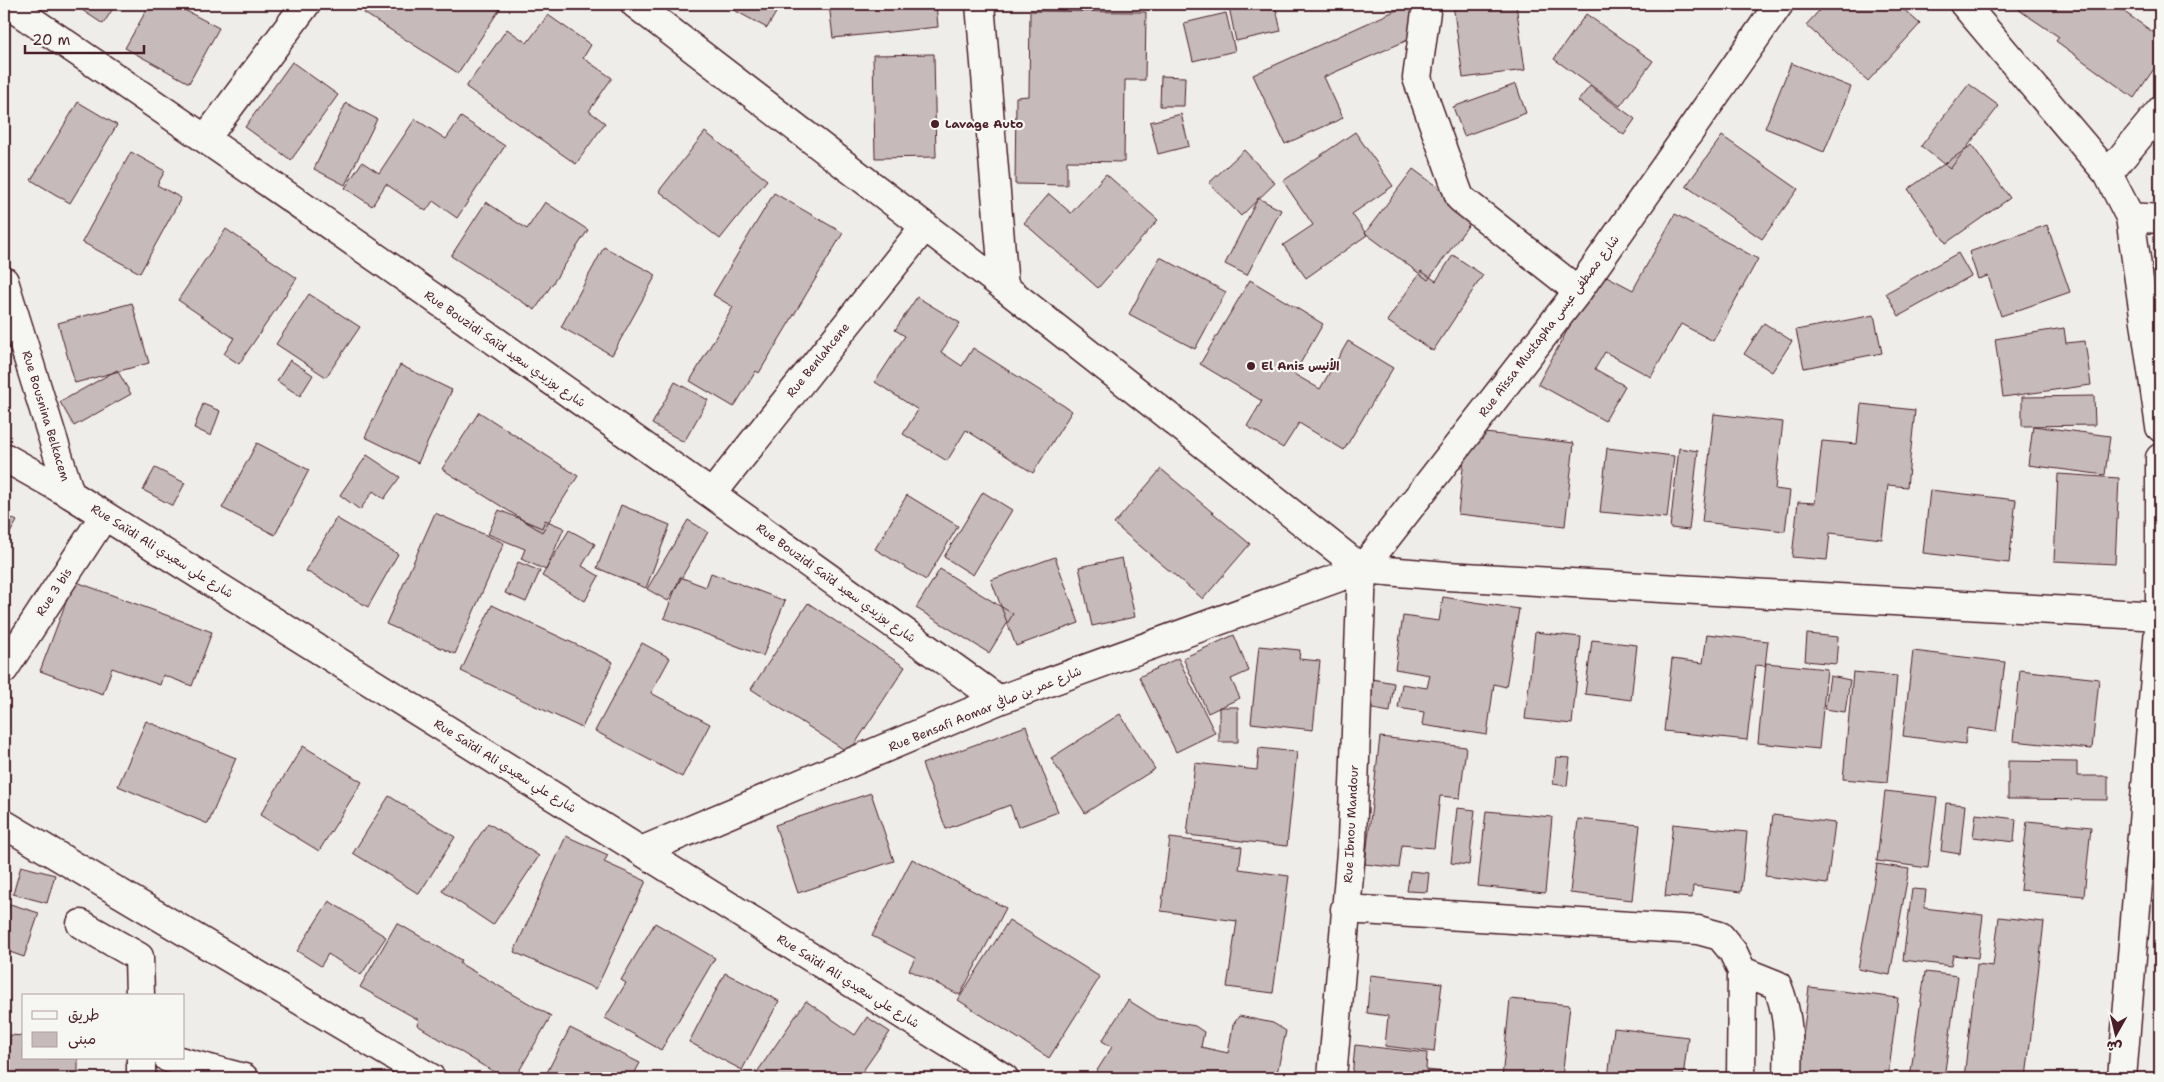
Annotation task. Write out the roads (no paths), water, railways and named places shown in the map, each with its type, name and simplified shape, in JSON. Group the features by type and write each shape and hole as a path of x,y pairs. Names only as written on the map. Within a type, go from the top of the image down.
{"street":[{"name":"Rue Bouzidi Saïd شارع بوزيدي سعيد","path":"6,4 206,138 712,494 999,700"},
{"path":"206,138 306,4"},
{"path":"635,4 1004,287 1362,569 1447,576 2160,616"},
{"path":"980,4 1004,287"},
{"path":"1428,4 1417,78 1460,198 1578,291"},
{"name":"Rue Aïssa Mustapha شارع مصطفى عيسى","path":"1362,569 1578,291 1779,4"},
{"path":"1964,4 2108,174 2130,217 2160,427"},
{"path":"2108,174 2160,111"},
{"path":"2130,217 2160,219"},
{"name":"Rue Benlahcene","path":"712,494 925,226"},
{"name":"Rue Bousnina Belkacem","path":"4,281 70,494"},
{"name":"Rue Saïdi Ali شارع علي سعيدي","path":"4,457 70,494 1004,1078"},
{"path":"2122,1078 2160,616 2160,458"},
{"name":"Rue 3 bis","path":"4,669 104,516"},
{"name":"Rue Bensafi Aomar شارع عمر بن صافي","path":"641,851 999,700 1362,569"},
{"name":"Rue Ibnou Mandour","path":"1332,1078 1338,1034 1345,909 1352,840 1362,569"},
{"path":"4,824 400,1071 431,1078"},
{"path":"1345,909 1698,930 1720,936 1733,952 1742,971 1741,1078"},
{"path":"81,924 139,957 140,994"},
{"path":"1742,971 1777,985 1786,1006 1789,1044 1788,1078"},
{"path":"141,1060 141,1078"},
{"path":"176,1060 244,1078"}],"place":[{"name":"Lavage Auto","path":"935,124"},
{"name":"El Anis الأنيس","path":"1251,366"}]}
